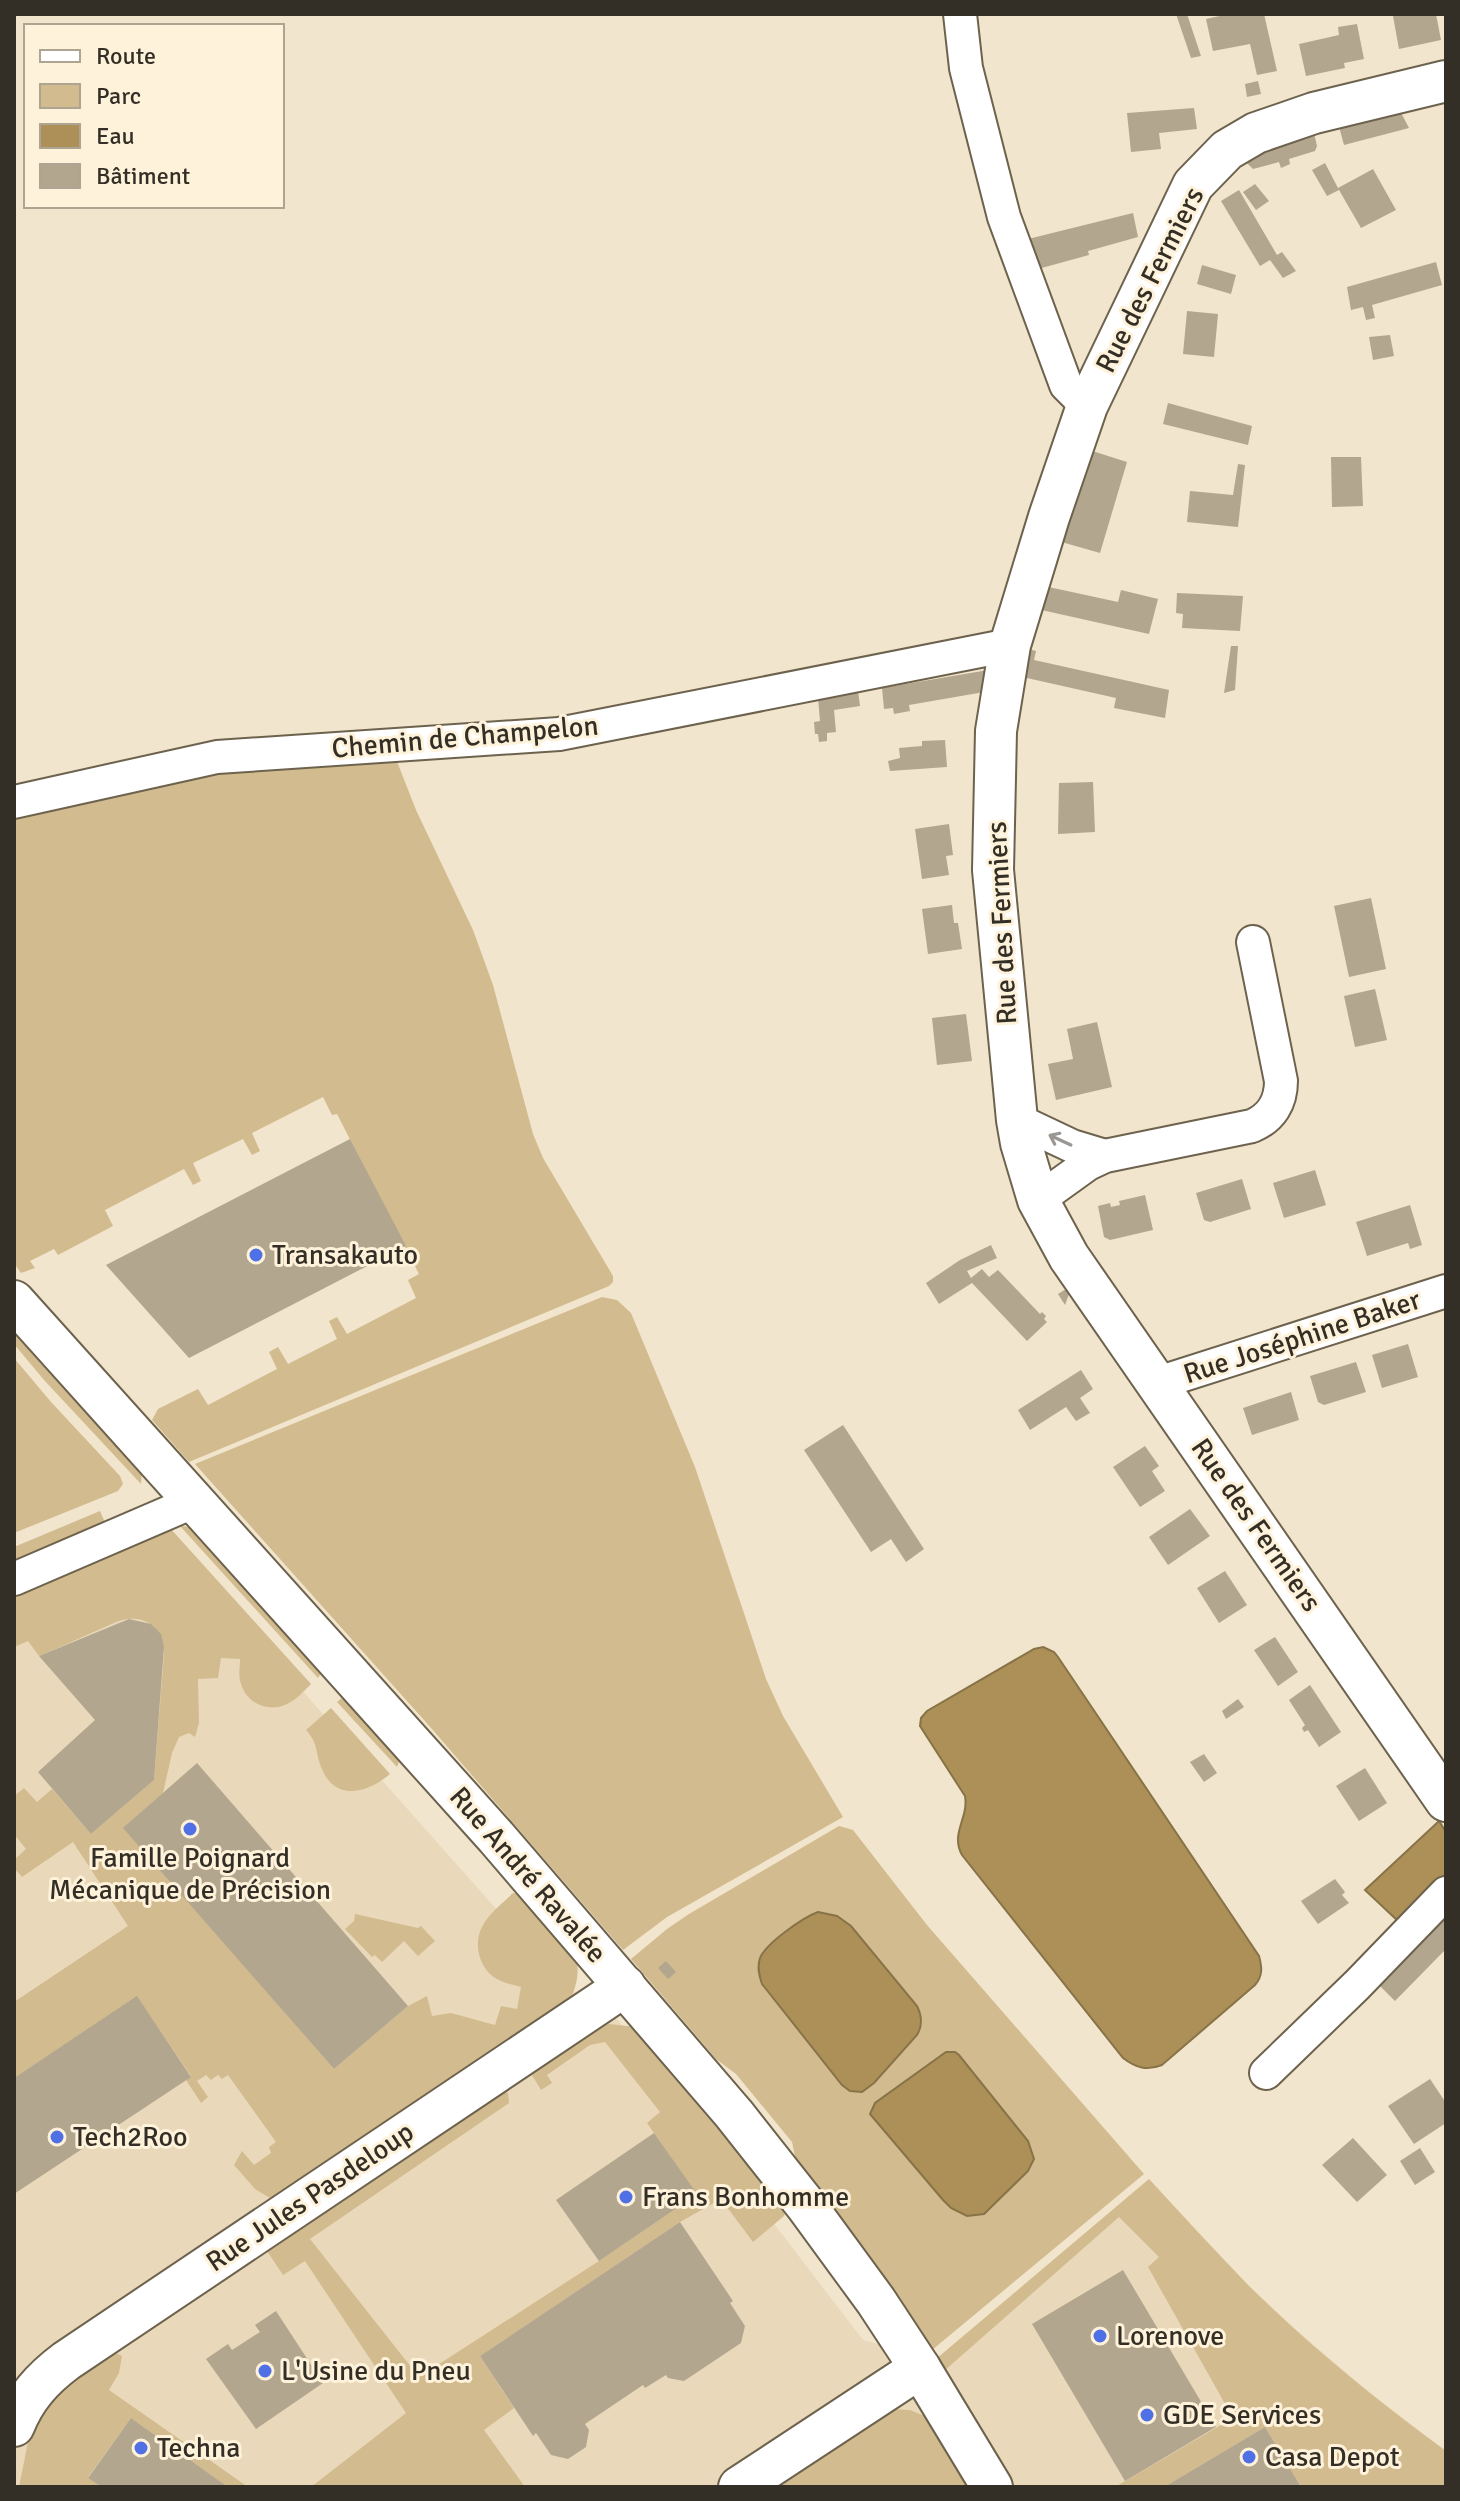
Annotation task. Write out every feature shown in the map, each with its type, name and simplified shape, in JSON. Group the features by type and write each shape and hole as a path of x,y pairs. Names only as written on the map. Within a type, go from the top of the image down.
{"street":[{"path":"960,14 966,68 1004,217 1066,385 1087,406"},
{"name":"Rue des Fermiers","path":"1446,81 1314,113 1256,133 1227,150 1193,185 1087,406 1010,645 996,731 993,870 1017,1120 1038,1200 1069,1257 1446,1801"},
{"name":"Chemin de Champelon","path":"14,802 217,757 559,734 1010,645"},
{"path":"1038,1200 1088,1164 1105,1156 1252,1126 1271,1113 1278,1102 1281,1081 1253,942"},
{"path":"1017,1120 1072,1146 1105,1156"},
{"name":"Rue Joséphine Baker","path":"1158,1383 1446,1291"},
{"name":"Rue André Ravalée","path":"14,1301 496,1837 734,2114 876,2301 992,2487"},
{"path":"14,1579 193,1502"},
{"path":"1266,2073 1446,1893"},
{"name":"Rue Jules Pasdeloup","path":"14,2426 30,2394 66,2361 625,1986"},
{"path":"739,2487 920,2368"}],"shaded area":[{"path":"171,1543 563,1984 619,2021 863,2340 937,2359 1149,2179 1249,2286 1301,2334 1446,2451 1446,2487 14,2487 14,1607"}],"green space":[{"path":"396,759 416,810 473,930 493,985 533,1134 543,1158 613,1276 613,1282 189,1462 152,1420 158,1409 198,1389 208,1405 277,1369 269,1352 278,1347 288,1364 337,1339 329,1321 337,1317 347,1334 416,1298 408,1280 419,1274 337,1114 332,1115 323,1097 252,1133 260,1151 252,1155 243,1139 193,1163 201,1181 193,1185 184,1169 105,1210 113,1226 58,1255 54,1249 30,1261 35,1268 21,1273 14,1263 14,813 209,773"},
{"path":"602,1297 617,1300 631,1313 695,1467 766,1679 783,1716 843,1817 667,1917 623,1950 432,1729 195,1464"},
{"path":"14,1318 142,1470 141,1484 14,1344"},
{"path":"14,1358 120,1476 123,1484 118,1491 14,1533"},
{"path":"100,1511 106,1525 14,1564 14,1547"},
{"path":"180,1526 190,1527 323,1670 318,1678"},
{"path":"170,1528 311,1684 287,1704 266,1707 253,1701 244,1691 240,1659 221,1658 218,1678 198,1679 199,1723 195,1737 189,1733 179,1737 163,1793 124,1828 334,2069 408,2006 427,1996 432,2016 451,2013 495,2025 501,2006 517,2009 521,1987 491,1975 482,1963 478,1948 479,1934 485,1922 513,1893 529,1896 575,1955 578,1967 569,2003 278,2203 255,2189 234,2165 242,2151 254,2165 271,2153 269,2147 276,2142 228,2075 222,2079 218,2075 211,2080 206,2075 197,2081 208,2097 201,2103 186,2080 191,2076 137,1997 14,2078 14,2002 128,1926 73,1842 22,1877 14,1868 14,1860 26,1849 14,1834 14,1796 24,1788 37,1802 52,1789 91,1834 154,1780 164,1654 162,1640 155,1628 136,1619 117,1622 39,1656 28,1641 14,1647 14,1595"},
{"path":"350,1691 400,1759 397,1767 337,1702"},
{"path":"331,1708 390,1774 372,1786 353,1791 336,1787 328,1780 306,1730"},
{"path":"839,1826 853,1830 927,1925 1144,2174 932,2350 796,2161 792,2142 736,2074 716,2059 631,1959 689,1914"},
{"path":"355,1914 418,1928 421,1926 435,1941 418,1956 404,1941 382,1962 375,1955 372,1957 345,1929 354,1921"},
{"path":"609,2024 636,2027 787,2203 784,2216 753,2242 721,2199 680,2222 480,2356 514,2408 484,2430 525,2487 311,2487 406,2413 305,2261 283,2275 267,2251 500,2091 508,2093 509,2103 310,2239 419,2377 599,2261 696,2194 647,2123 660,2112 605,2042 590,2045 547,2075 552,2083 541,2090 530,2072 594,2028"},
{"path":"1149,2179 1249,2286 1296,2330 1369,2393 1446,2451 1446,2487 1301,2487 1265,2427 1164,2487 1115,2487 1233,2418 1148,2267 1159,2257 1119,2217 944,2371 936,2359"},
{"path":"112,2351 122,2356 119,2373 109,2390 248,2487 228,2487 131,2418 88,2477 102,2487 19,2487 30,2432 59,2388"},
{"path":"892,2409 910,2410 927,2417 976,2487 771,2487"}],"water":[{"path":"1043,1647 1058,1657 1259,1956 1261,1971 1255,1985 1157,2067 1142,2068 1123,2058 962,1855 958,1840 965,1796 920,1726 921,1718 927,1711 1034,1649"},
{"path":"1439,1821 1446,1832 1446,1875 1398,1921 1365,1890"},
{"path":"818,1912 837,1916 851,1926 920,2013 921,2024 917,2035 862,2092 850,2091 842,2085 762,1984 760,1977 760,1958 770,1945 786,1931"},
{"path":"946,2052 959,2055 1028,2141 1034,2159 1028,2171 984,2214 967,2216 951,2208 870,2114 875,2103"}],"building":[{"path":"1176,14 1187,14 1201,56 1191,58"},
{"path":"1229,14 1264,14 1277,71 1257,75 1250,44 1213,51 1206,19"},
{"path":"1436,14 1441,40 1399,49 1393,16"},
{"path":"1357,24 1364,59 1344,63 1345,68 1306,76 1299,44 1339,35 1338,27"},
{"path":"1258,81 1261,94 1247,97 1245,84"},
{"path":"1398,107 1409,128 1344,145 1338,123"},
{"path":"1194,108 1197,129 1159,133 1161,149 1131,152 1127,113"},
{"path":"1313,129 1317,146 1315,151 1289,159 1290,164 1281,168 1279,162 1253,169 1242,158"},
{"path":"1325,163 1338,188 1373,169 1396,210 1361,228 1339,190 1327,196 1312,170"},
{"path":"1255,184 1269,201 1256,210 1243,192"},
{"path":"1239,190 1277,255 1282,252 1296,271 1283,278 1270,260 1260,266 1221,201"},
{"path":"1133,213 1138,237 1038,269 1028,239"},
{"path":"1436,262 1442,285 1372,305 1375,318 1366,320 1363,307 1351,310 1347,287"},
{"path":"1202,265 1236,275 1231,294 1197,284"},
{"path":"1187,311 1218,314 1214,357 1183,354"},
{"path":"1390,335 1394,356 1373,360 1369,337"},
{"path":"1168,403 1252,426 1248,445 1163,424"},
{"path":"1086,449 1127,462 1100,553 1058,541"},
{"path":"1331,457 1361,457 1363,506 1332,507"},
{"path":"1238,464 1245,465 1238,527 1187,522 1190,491 1233,495"},
{"path":"1044,586 1118,602 1121,590 1158,599 1149,634 1037,609"},
{"path":"1177,593 1243,596 1240,631 1182,628 1183,614 1176,613"},
{"path":"1231,646 1238,646 1235,690 1224,693"},
{"path":"1025,648 1036,651 1034,660 1169,690 1165,718 1114,708 1116,698 1018,676"},
{"path":"994,669 990,691 909,705 910,711 894,714 893,708 884,709 882,688"},
{"path":"858,691 860,706 834,710 836,732 827,733 827,741 819,742 814,722 820,721 818,698"},
{"path":"945,740 947,767 890,771 888,761 900,758 899,748 922,746 922,741"},
{"path":"1093,782 1095,832 1058,834 1059,783"},
{"path":"949,824 953,855 946,856 949,875 922,879 915,829"},
{"path":"1371,898 1386,969 1349,977 1334,906"},
{"path":"952,905 962,949 928,954 922,909"},
{"path":"1375,989 1387,1040 1355,1047 1344,996"},
{"path":"966,1014 972,1061 937,1065 932,1018"},
{"path":"1097,1022 1112,1087 1056,1100 1048,1064 1073,1059 1067,1029"},
{"name":"Transakauto","path":"350,1139 406,1246 189,1358 106,1265"},
{"path":"1315,1170 1326,1205 1284,1218 1273,1183"},
{"path":"1242,1179 1251,1209 1210,1222 1204,1220 1196,1193"},
{"path":"1145,1195 1153,1230 1110,1240 1104,1237 1098,1206 1110,1203 1111,1207 1120,1205 1119,1201"},
{"path":"1410,1205 1422,1245 1410,1249 1408,1243 1367,1256 1356,1222"},
{"path":"991,1245 997,1258 967,1271 971,1278 982,1269 989,1277 998,1270 1040,1314 1042,1312 1046,1316 1044,1319 1047,1322 1027,1341 972,1283 939,1304 926,1283 960,1260"},
{"path":"1066,1289 1069,1294 1065,1305 1058,1294"},
{"path":"1408,1344 1418,1377 1382,1388 1372,1355"},
{"path":"1356,1362 1366,1392 1324,1405 1318,1402 1310,1376"},
{"path":"1081,1370 1093,1389 1080,1398 1090,1413 1076,1421 1066,1407 1030,1430 1018,1410"},
{"path":"1291,1392 1299,1420 1252,1435 1243,1408"},
{"path":"843,1425 924,1549 906,1562 891,1539 871,1552 804,1450"},
{"path":"1145,1446 1159,1466 1152,1471 1165,1491 1140,1507 1113,1467"},
{"path":"1190,1509 1210,1536 1168,1565 1149,1537"},
{"path":"1225,1571 1247,1605 1219,1623 1197,1588"},
{"path":"129,1619 151,1624 161,1634 164,1647 154,1780 91,1834 38,1772 95,1720 39,1656"},
{"path":"1275,1637 1298,1672 1278,1686 1254,1650"},
{"path":"1310,1685 1341,1732 1319,1747 1308,1730 1304,1732 1302,1728 1305,1725 1289,1700"},
{"path":"1238,1699 1244,1707 1226,1719 1222,1711"},
{"path":"1204,1754 1217,1773 1204,1782 1190,1762"},
{"path":"197,1763 408,2006 334,2069 123,1828"},
{"path":"1365,1768 1387,1803 1359,1821 1336,1786"},
{"path":"1335,1879 1349,1903 1318,1924 1301,1901"},
{"path":"1446,1908 1446,1949 1395,2001 1374,1980"},
{"path":"666,1961 676,1972 668,1979 658,1968"},
{"name":"Tech2Roo","path":"137,1996 191,2077 14,2194 14,2078"},
{"path":"1430,2079 1446,2103 1446,2123 1414,2144 1388,2106"},
{"name":"Frans Bonhomme","path":"654,2133 697,2194 599,2261 556,2200"},
{"path":"1353,2138 1387,2175 1357,2202 1322,2165"},
{"path":"1420,2148 1435,2172 1415,2185 1400,2161"},
{"path":"680,2222 733,2301 730,2303 745,2326 741,2343 684,2381 666,2375 645,2388 643,2385 585,2424 589,2430 586,2447 568,2459 551,2455 536,2433 533,2436 480,2356"},
{"path":"1123,2270 1216,2427 1125,2481 1032,2324"},
{"name":"L'Usine du Pneu","path":"276,2311 323,2383 256,2429 206,2359 228,2344 232,2350 260,2332 255,2325"},
{"name":"Techna","path":"131,2418 228,2487 102,2487 88,2478"},
{"name":"Casa Depot","path":"1265,2427 1301,2487 1164,2487"}],"place":[{"name":"Transakauto","path":"256,1255"},
{"name":"Famille Poignard Mécanique de Précision","path":"190,1829"},
{"name":"Tech2Roo","path":"57,2137"},
{"name":"Frans Bonhomme","path":"626,2197"},
{"name":"Lorenove","path":"1100,2336"},
{"name":"L'Usine du Pneu","path":"265,2371"},
{"name":"GDE Services","path":"1147,2415"},
{"name":"Techna","path":"141,2448"},
{"name":"Casa Depot","path":"1249,2457"}]}
